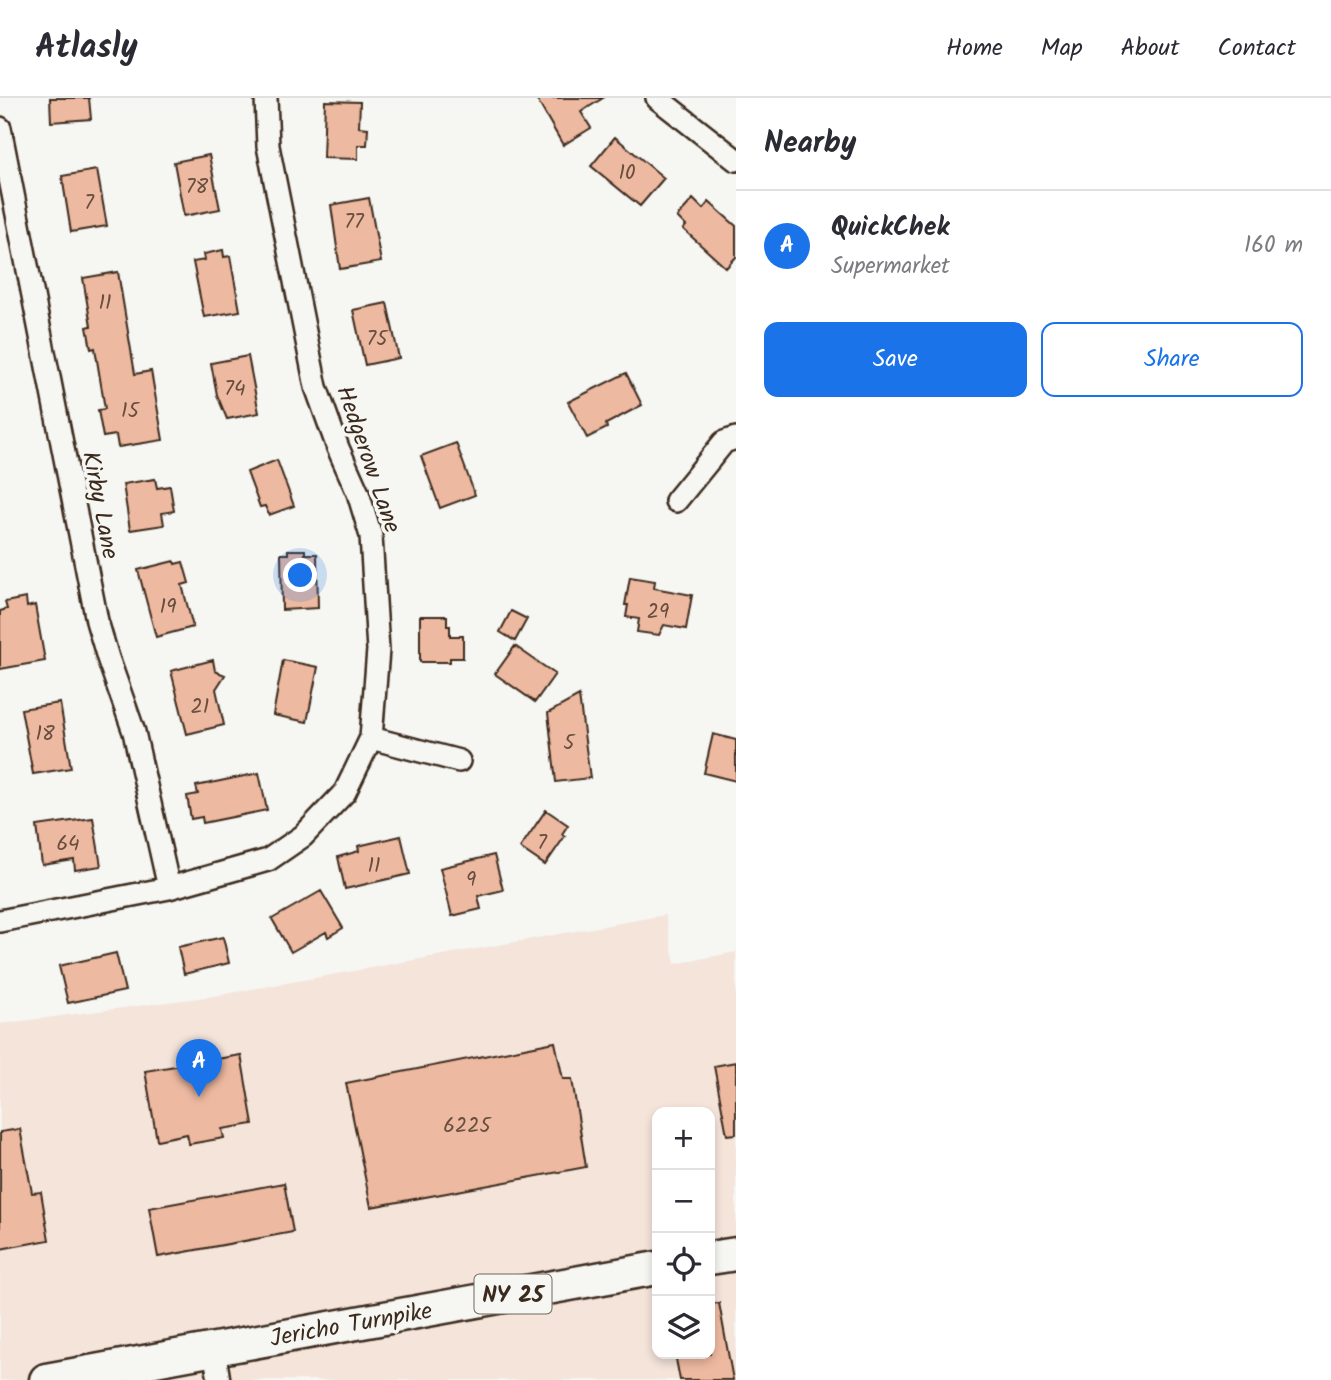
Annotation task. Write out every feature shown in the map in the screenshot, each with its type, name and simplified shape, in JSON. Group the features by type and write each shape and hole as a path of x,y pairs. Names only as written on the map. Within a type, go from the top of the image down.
{"main road":[{"path":"715,1257 736,1254"},
{"name":"Jericho Turnpike","path":"46,1380 652,1269"}],"street":[{"name":"Hedgerow Lane","path":"0,921 169,888 268,860 303,836 345,792 371,738 378,650 371,536 358,493 316,387 268,146 266,98"},
{"path":"663,100 736,160"},
{"name":"Kirby Lane","path":"0,128 97,621 135,732 169,888"},
{"path":"676,501 724,442 736,438"},
{"path":"371,738 459,761"},
{"path":"214,1349 219,1380"}],"shaded area":[{"path":"665,915 675,964 736,952 736,1380 0,1380 0,1024 214,996"}],"building":[{"path":"50,98 89,98 91,119 51,122"},
{"path":"536,98 603,98 581,112 591,128 563,145"},
{"path":"325,101 360,102 359,127 368,128 367,145 358,145 358,159 323,158"},
{"path":"615,137 664,178 640,206 591,166"},
{"path":"209,155 220,209 184,216 174,162"},
{"path":"97,170 107,226 71,232 62,176"},
{"path":"369,198 381,262 340,269 331,205"},
{"path":"693,199 703,209 709,202 736,226 736,257 726,268 683,229 686,226 677,217"},
{"path":"223,250 224,257 230,256 240,311 204,317 193,262 205,260 204,254"},
{"path":"118,272 135,374 151,371 163,440 118,447 116,435 103,437 98,410 105,409 95,348 91,349 87,327 91,326 83,278"},
{"path":"387,303 399,358 365,365 353,310"},
{"path":"248,356 259,413 227,419 217,395 211,363"},
{"path":"626,373 642,405 606,424 607,428 587,438 568,402"},
{"path":"456,443 475,495 440,508 421,456"},
{"path":"277,460 294,506 269,515 265,506 260,507 247,472"},
{"path":"155,479 157,488 170,486 174,511 162,513 164,525 130,530 123,484"},
{"path":"288,550 305,550 305,554 317,554 318,608 282,610 281,554 288,554"},
{"path":"174,561 175,564 183,562 189,583 182,585 193,627 156,637 138,570"},
{"path":"630,577 655,581 654,588 692,595 686,629 664,625 659,635 637,632 639,619 626,617 628,605 625,605"},
{"path":"26,598 27,607 35,605 45,661 0,669 0,611 7,609 5,602"},
{"path":"511,611 527,619 515,641 500,632"},
{"path":"420,616 447,616 450,636 463,636 463,658 450,658 450,662 420,662"},
{"path":"515,646 555,674 535,702 495,674"},
{"path":"213,660 215,671 225,675 216,689 224,725 187,734 171,671"},
{"path":"283,660 318,667 307,722 273,715"},
{"path":"579,696 590,778 556,782 548,713"},
{"path":"60,703 71,768 33,774 21,709"},
{"path":"713,734 736,740 736,781 704,773"},
{"path":"259,773 267,810 203,823 202,817 191,819 187,796 198,794 196,786"},
{"path":"546,810 568,825 562,834 565,836 545,865 520,848"},
{"path":"93,818 101,866 75,870 74,860 42,865 37,826"},
{"path":"401,836 410,874 345,889 338,857 359,851 358,846"},
{"path":"494,855 503,890 478,896 481,909 452,916 440,868"},
{"path":"321,891 343,928 328,937 326,932 291,952 272,919"},
{"path":"223,937 229,963 184,974 178,947"},
{"path":"116,953 125,991 68,1003 59,966"},
{"path":"555,1042 563,1079 572,1079 586,1167 371,1207 346,1083"},
{"path":"241,1055 253,1124 222,1129 224,1138 189,1144 187,1134 157,1140 145,1071"},
{"path":"736,1062 736,1134 727,1135 714,1066"},
{"path":"20,1129 32,1193 41,1192 49,1240 0,1249 0,1132"},
{"path":"284,1183 293,1232 158,1257 149,1208"},
{"path":"715,1303 719,1303 733,1380 680,1380 676,1359 715,1359"}],"place":[{"name":"QuickChek","path":"199,1097"}]}
